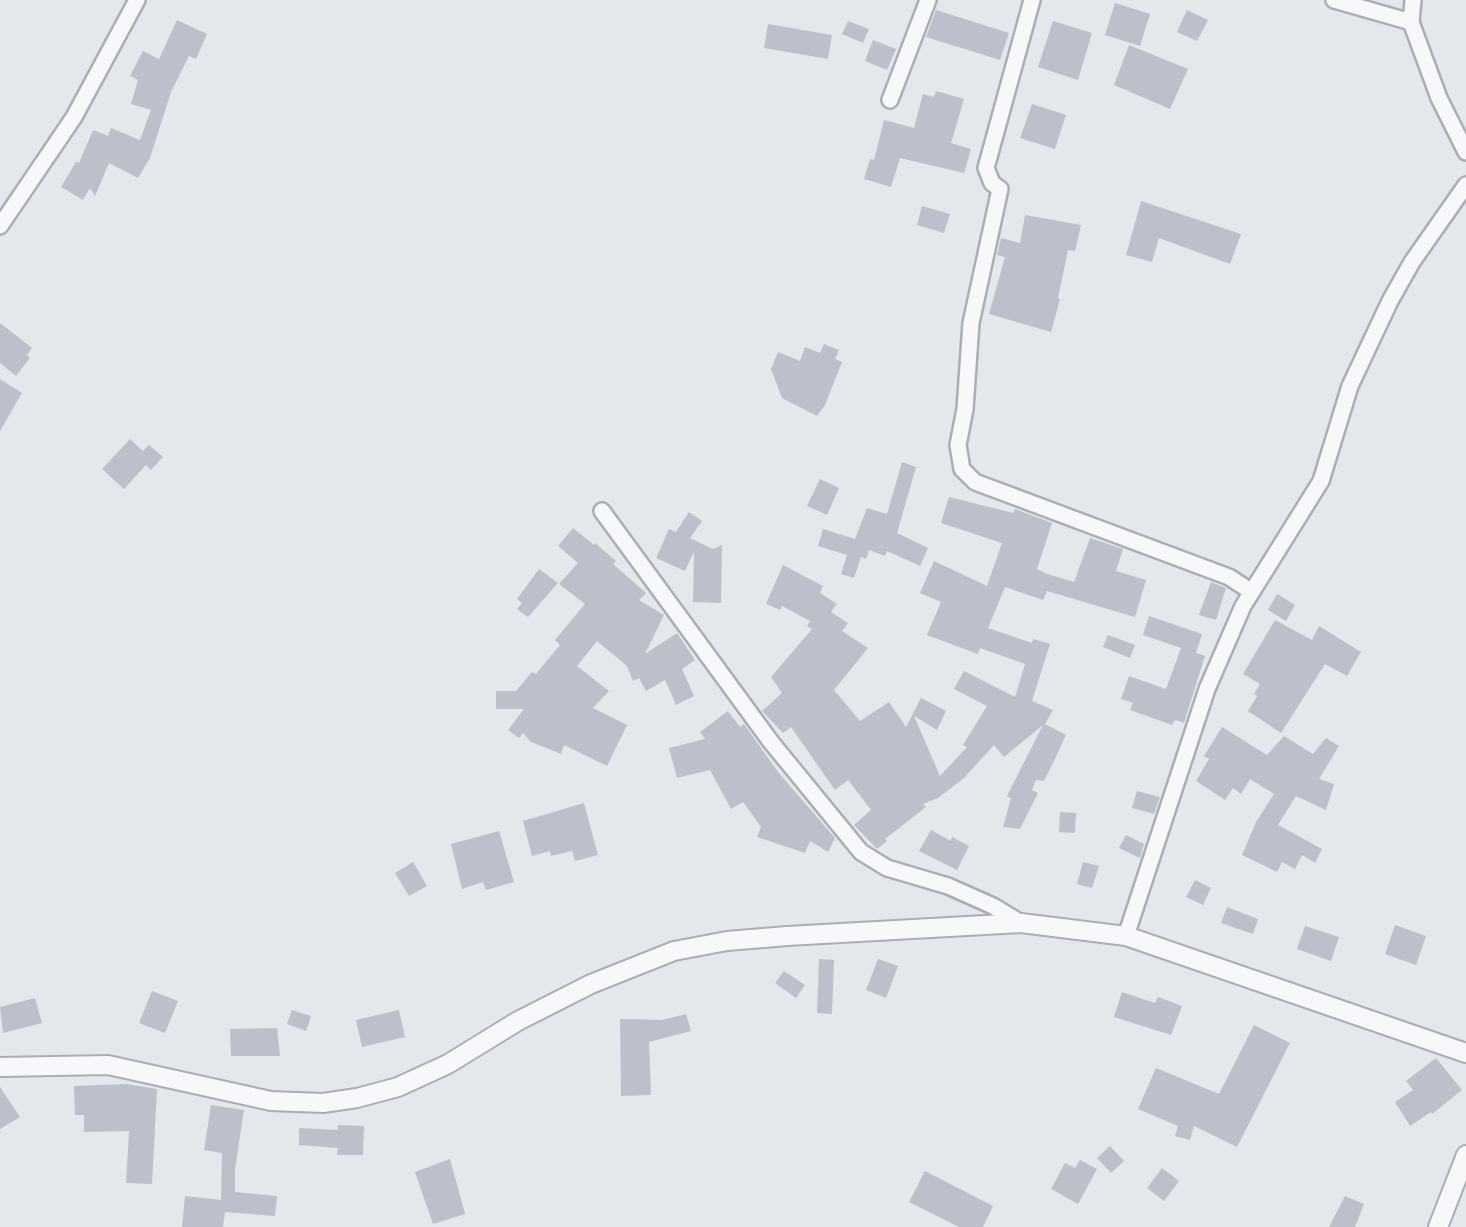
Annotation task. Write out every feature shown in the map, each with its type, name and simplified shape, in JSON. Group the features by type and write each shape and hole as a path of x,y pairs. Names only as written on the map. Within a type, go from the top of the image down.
{"street":[{"path":"0,226 74,117 137,0"},
{"path":"890,100 928,0"},
{"path":"1032,0 986,168 992,183 1000,189 971,323 965,409 958,445 962,469 974,482 1229,578 1252,592"},
{"path":"1334,0 1411,22"},
{"path":"1413,0 1411,22 1466,152"},
{"path":"1126,936 1207,688 1252,592 1321,481 1350,386 1390,301 1466,185"},
{"path":"602,511 770,742 861,852 887,868 948,886 1021,923"},
{"path":"0,1067 108,1065 272,1101 340,1101 398,1087 448,1064 518,1021 591,984 674,952 727,941 1021,923 1126,936 1466,1054"},
{"path":"1438,1227 1466,1155"}],"building":[{"path":"1115,3 1150,14 1140,46 1105,35"},
{"path":"936,10 1009,33 1000,60 926,37"},
{"path":"1187,10 1208,20 1197,41 1177,32"},
{"path":"177,20 207,34 196,59 189,56 171,92 150,158 138,178 109,163 95,196 90,188 83,200 61,187 79,163 93,130 108,136 111,128 140,140 151,110 131,104 138,80 130,76 143,51 159,59"},
{"path":"848,21 869,29 863,43 842,34"},
{"path":"1053,21 1092,33 1078,80 1038,67"},
{"path":"768,24 832,35 828,59 764,48"},
{"path":"873,40 896,49 887,70 865,61"},
{"path":"1129,45 1188,69 1170,109 1114,85"},
{"path":"936,91 964,99 951,143 971,149 964,173 900,158 891,187 864,179 870,159 874,160 884,120 914,128 923,94 934,97"},
{"path":"1032,104 1066,115 1055,149 1020,138"},
{"path":"1141,201 1241,234 1230,264 1159,238 1152,262 1126,255"},
{"path":"922,206 950,214 944,233 917,225"},
{"path":"1025,215 1081,225 1075,251 1068,250 1051,332 989,314 1005,257 997,255 1001,238 1020,243"},
{"path":"0,323 32,348 27,355 30,358 16,376 0,363"},
{"path":"824,344 839,350 835,359 842,362 817,416 782,398 771,369 778,352 800,361 805,347 820,353"},
{"path":"0,379 22,393 0,431"},
{"path":"130,439 143,451 149,445 163,457 151,470 146,465 124,489 102,469"},
{"path":"902,462 916,467 897,533 928,548 920,566 887,551 885,556 869,550 866,559 861,557 854,578 841,574 847,555 818,546 823,529 855,539 867,508 887,514"},
{"path":"820,479 839,488 827,515 807,506"},
{"path":"949,497 1013,513 1015,509 1052,523 1037,569 1047,574 1074,582 1090,538 1123,549 1116,571 1146,580 1135,617 1047,591 1043,600 1005,587 988,628 1032,643 1033,639 1050,644 1032,701 1053,710 1045,724 1066,735 1054,761 1044,781 1036,780 1032,790 1038,793 1020,829 1003,827 1011,798 1007,796 1043,725 1004,757 994,745 964,778 923,804 926,807 877,849 854,825 871,810 848,780 835,790 791,727 783,733 762,711 782,693 771,677 812,629 807,626 810,621 782,606 780,610 766,604 783,565 823,586 820,593 837,604 831,612 848,623 842,631 868,648 834,690 860,721 889,702 906,727 921,698 946,711 937,730 914,716 940,776 967,747 963,745 987,706 954,689 964,671 1015,697 1025,664 980,648 978,654 927,635 941,602 920,593 934,561 987,586 1002,543 941,523"},
{"path":"689,512 702,521 690,538 713,549 722,545 721,603 693,602 694,552 685,571 656,558 669,529 676,532"},
{"path":"573,528 616,561 613,564 646,593 639,600 664,615 645,654 677,633 695,660 682,669 694,696 676,705 665,680 646,691 639,678 633,681 627,666 597,641 577,666 609,691 593,708 627,725 607,766 564,745 561,754 531,742 523,733 519,738 508,730 524,709 496,709 496,691 516,691 532,672 536,674 560,645 555,640 585,604 559,584 578,563 558,546"},
{"path":"539,569 558,583 528,617 517,609 522,603 517,599"},
{"path":"1211,582 1226,588 1216,620 1199,615"},
{"path":"1277,594 1295,605 1286,621 1268,610"},
{"path":"1149,616 1202,634 1196,653 1205,656 1184,723 1175,720 1172,725 1130,710 1133,703 1121,699 1129,676 1166,689 1181,648 1143,635"},
{"path":"1275,620 1312,640 1319,626 1361,652 1347,676 1325,664 1281,733 1248,711 1260,684 1243,674"},
{"path":"1108,635 1135,645 1130,658 1103,647"},
{"path":"728,711 740,727 744,724 778,772 835,838 828,852 810,841 805,853 757,837 761,827 743,802 731,809 710,770 677,778 669,748 705,739 700,732"},
{"path":"1222,727 1267,755 1284,736 1313,754 1326,738 1339,746 1319,779 1334,784 1326,810 1296,796 1278,825 1322,849 1315,863 1302,855 1295,869 1282,862 1277,872 1242,855 1274,794 1250,779 1241,794 1233,788 1225,800 1196,781 1209,759 1204,756"},
{"path":"1137,791 1160,797 1154,814 1132,808"},
{"path":"584,803 598,855 575,861 572,851 532,856 523,821"},
{"path":"1060,812 1076,813 1075,833 1059,832"},
{"path":"931,830 969,846 957,870 919,851"},
{"path":"499,831 514,882 486,890 483,882 462,889 451,844"},
{"path":"1126,835 1144,844 1140,858 1119,848"},
{"path":"413,862 427,886 409,896 395,873"},
{"path":"1083,862 1099,866 1092,888 1077,884"},
{"path":"1195,880 1211,888 1203,905 1186,897"},
{"path":"1227,907 1258,919 1253,934 1221,923"},
{"path":"1395,925 1426,936 1416,965 1385,954"},
{"path":"1305,926 1339,937 1331,961 1297,949"},
{"path":"819,959 834,960 832,1014 817,1013"},
{"path":"878,959 898,966 886,998 866,990"},
{"path":"784,971 805,985 796,998 775,983"},
{"path":"152,991 178,1001 165,1033 139,1023"},
{"path":"1122,992 1155,1003 1158,997 1182,1006 1171,1035 1114,1017"},
{"path":"35,998 42,1023 3,1033 0,1007"},
{"path":"292,1010 311,1016 306,1031 287,1024"},
{"path":"399,1010 405,1037 362,1047 356,1020"},
{"path":"686,1014 691,1031 649,1042 651,1095 621,1096 620,1019 662,1020"},
{"path":"1254,1025 1290,1043 1237,1147 1194,1126 1190,1140 1175,1136 1178,1126 1138,1109 1156,1068 1219,1094"},
{"path":"277,1028 280,1056 231,1056 230,1029"},
{"path":"1436,1058 1462,1090 1410,1126 1395,1102 1413,1090 1406,1081"},
{"path":"126,1084 157,1089 152,1184 126,1183 129,1131 84,1132 84,1115 75,1115 74,1086"},
{"path":"0,1087 20,1117 0,1129"},
{"path":"211,1105 244,1110 235,1192 277,1196 275,1216 225,1212 223,1227 182,1227 185,1196 221,1200 222,1153 204,1150"},
{"path":"338,1125 364,1126 363,1155 337,1155 338,1148 299,1145 299,1128 338,1130"},
{"path":"1110,1146 1124,1161 1111,1173 1097,1158"},
{"path":"450,1159 465,1214 433,1224 415,1172"},
{"path":"1080,1160 1097,1169 1078,1204 1051,1189 1065,1163 1075,1168"},
{"path":"1162,1168 1179,1181 1164,1201 1147,1188"},
{"path":"925,1171 993,1206 983,1227 959,1227 909,1202"},
{"path":"1345,1196 1364,1204 1355,1227 1329,1227"}]}
